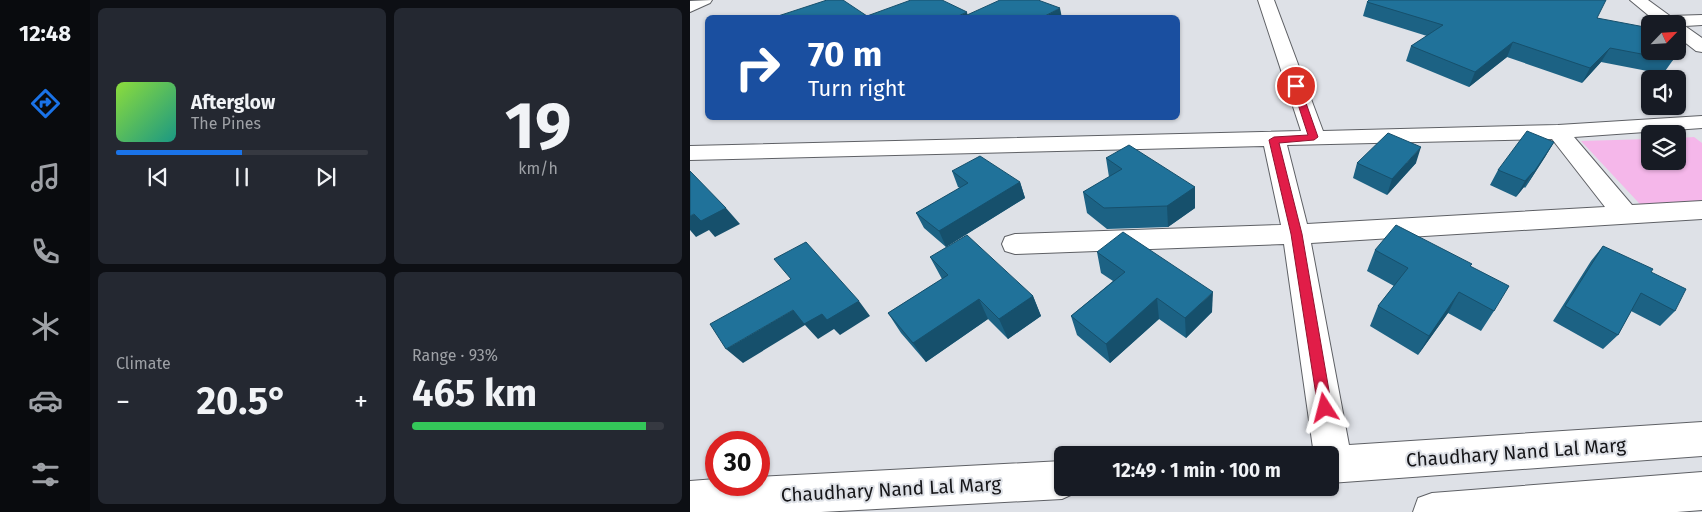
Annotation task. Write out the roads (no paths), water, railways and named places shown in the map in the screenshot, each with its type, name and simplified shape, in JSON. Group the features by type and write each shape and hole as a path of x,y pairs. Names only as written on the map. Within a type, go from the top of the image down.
{"street":[{"path":"690,6 704,0"},
{"path":"1266,0 1314,137"},
{"path":"1638,0 1658,15"},
{"path":"1686,23 1702,20"},
{"path":"1686,35 1702,47"},
{"path":"690,153 1558,132 1702,122"},
{"path":"1558,132 1625,214"},
{"path":"1274,140 1296,234 1329,446"},
{"path":"1015,244 1296,234 1702,210"},
{"name":"Chaudhary Nand Lal Marg","path":"1339,465 1702,439"},
{"name":"Chaudhary Nand Lal Marg","path":"690,500 1054,480"},
{"path":"1438,512 1702,491"}]}
